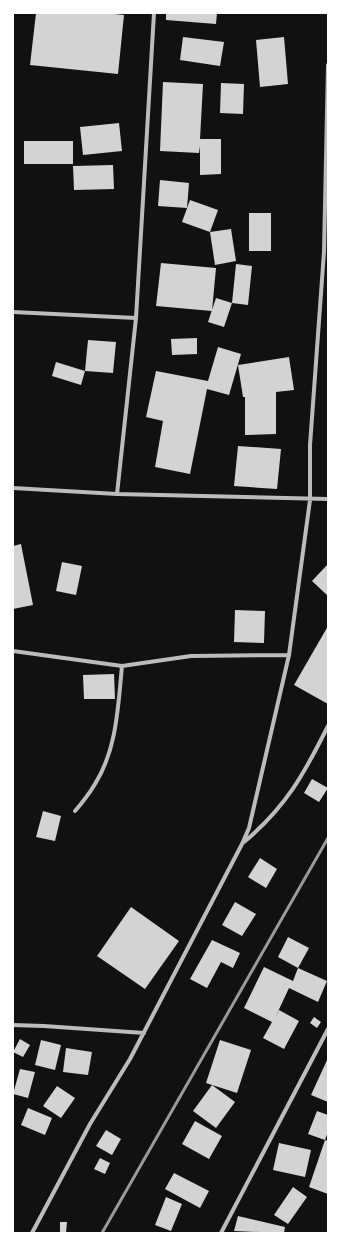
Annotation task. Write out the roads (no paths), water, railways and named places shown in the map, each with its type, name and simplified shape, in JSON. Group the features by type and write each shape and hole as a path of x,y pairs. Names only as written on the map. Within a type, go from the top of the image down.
{"street":[{"path":"117,494 136,318 154,13"},
{"path":"32,1233 90,1124 130,1060 249,828 289,655 310,500 310,445 324,252 328,65"},
{"path":"13,312 136,318"},
{"path":"13,488 117,494 310,500 328,499"},
{"path":"13,651 122,666 191,656 289,655"},
{"path":"75,811 95,784 108,756 116,723 122,666"},
{"path":"242,844 265,825 282,806 308,765 328,726"},
{"path":"13,1025 144,1033"},
{"path":"221,1233 328,1029"}],"railway":[{"path":"102,1233 328,838"}]}
